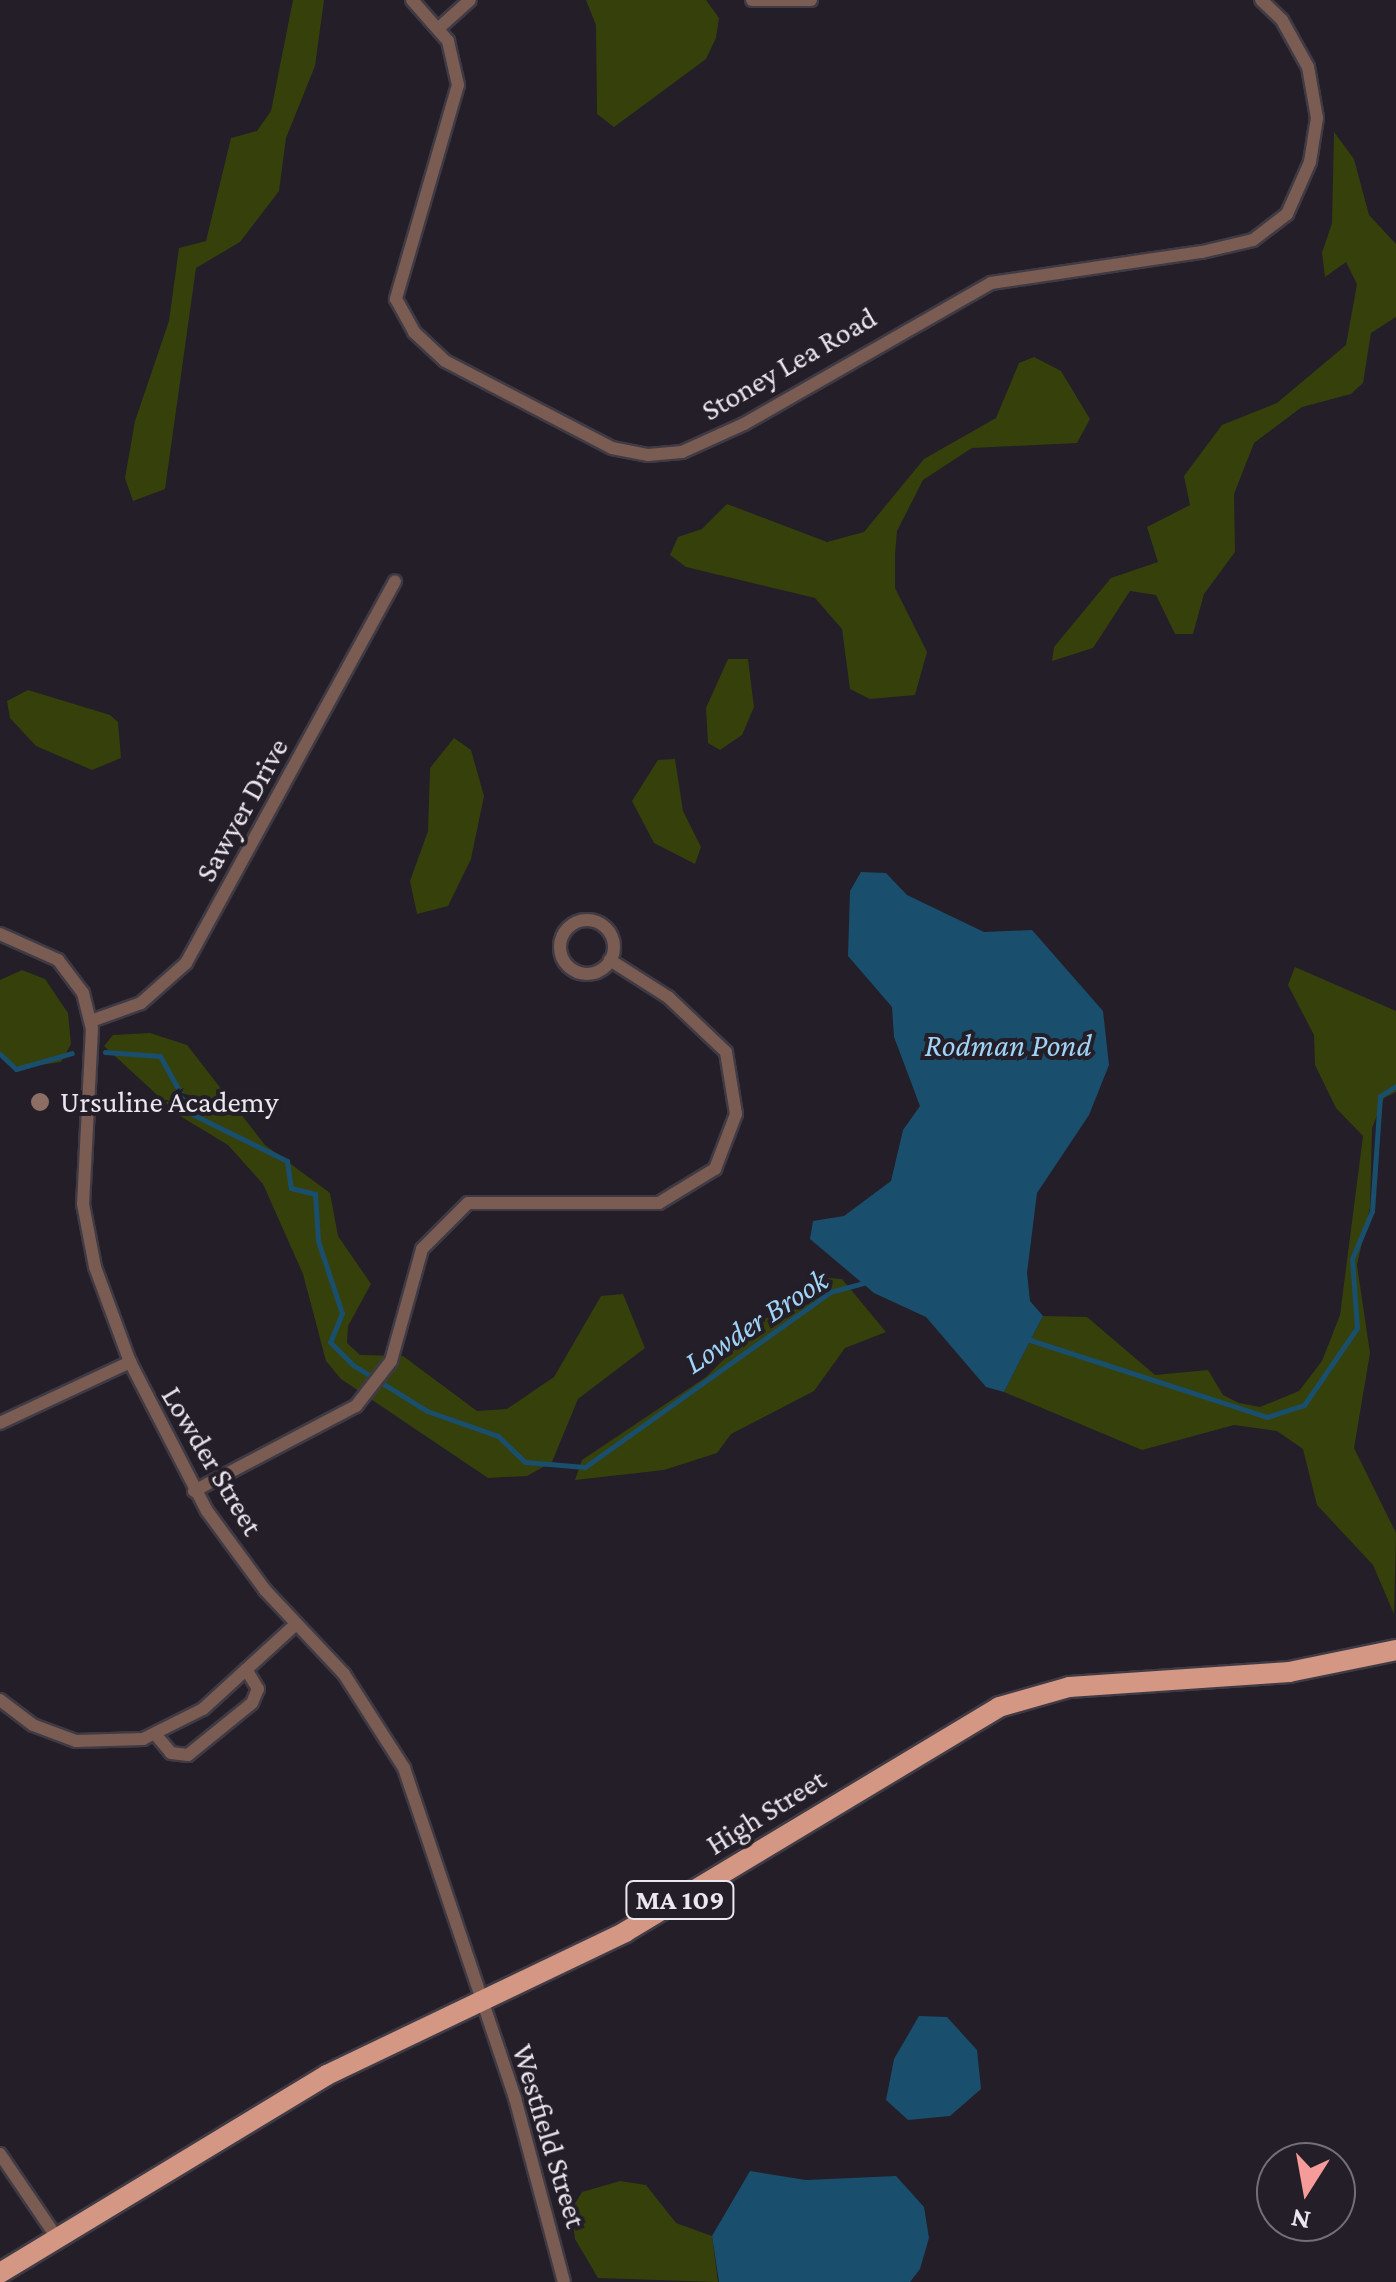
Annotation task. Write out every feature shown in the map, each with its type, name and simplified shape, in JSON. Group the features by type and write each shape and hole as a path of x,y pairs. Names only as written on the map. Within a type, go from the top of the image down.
{"main road":[{"name":"High Street","path":"0,2272 303,2088 626,1932 999,1707 1069,1687 1307,1670 1396,1650"}],"street":[{"name":"Stoney Lea Road","path":"412,0 440,27 458,85 396,299 414,332 445,361 597,441 648,455 682,452 744,424 991,284 1202,252 1252,240 1287,214 1310,162 1317,118 1308,67 1282,20 1261,0"},
{"path":"440,27 470,0"},
{"path":"752,0 811,0"},
{"name":"Sawyer Drive","path":"91,1021 140,1004 186,963 395,581"},
{"path":"575,923 600,924 614,944 610,960 597,972 579,973 560,954 562,936 575,923"},
{"name":"Lowder Street","path":"0,934 66,967 91,1021 82,1204 95,1267 130,1362 194,1491 296,1624 344,1674 404,1768 479,2003"},
{"path":"194,1491 344,1414 375,1384 385,1372 422,1249 468,1203 659,1202 715,1170 736,1114 726,1052 668,998 610,960"},
{"path":"0,1423 130,1362"},
{"path":"1,1703 76,1741 156,1735 202,1709 296,1624"},
{"path":"156,1735 171,1753 188,1755 252,1703 258,1689 246,1669"},
{"name":"Westfield Street","path":"479,2003 515,2098 565,2279"},
{"path":"0,2154 57,2238"}],"green space":[{"path":"293,0 324,0 315,66 286,138 279,191 240,242 196,268 165,489 133,501 125,478 135,421 169,321 179,248 206,241 231,138 257,131 271,111"},
{"path":"586,0 706,0 719,18 716,38 706,59 614,127 597,114 596,25"},
{"path":"1334,132 1354,159 1369,215 1396,244 1396,317 1371,333 1363,383 1351,394 1302,407 1254,443 1234,494 1235,552 1204,594 1193,634 1175,634 1156,595 1130,591 1093,648 1052,661 1054,647 1111,578 1158,562 1147,527 1190,505 1184,476 1222,425 1277,403 1346,345 1357,284 1346,262 1325,277 1322,253 1332,223"},
{"path":"1034,357 1061,371 1090,419 1077,443 972,448 923,480 897,531 895,554 895,588 927,652 915,695 870,699 850,689 842,629 815,598 686,567 670,555 678,537 702,529 727,504 827,542 864,532 924,459 996,418 1019,363"},
{"path":"728,659 748,659 754,707 742,735 720,750 708,743 706,708"},
{"path":"28,690 110,715 118,722 121,758 92,770 36,746 10,718 7,701"},
{"path":"454,738 471,750 484,796 471,859 448,906 417,914 410,881 428,831 430,768"},
{"path":"675,759 683,811 701,847 695,864 654,843 632,801 658,760"},
{"path":"1295,967 1396,1011 1396,1092 1384,1098 1372,1128 1370,1207 1357,1265 1370,1353 1354,1448 1396,1533 1394,1614 1373,1565 1317,1505 1303,1449 1277,1431 1234,1425 1142,1450 1004,1392 1043,1316 1087,1317 1155,1375 1208,1370 1223,1395 1260,1407 1299,1391 1322,1361 1340,1315 1363,1136 1336,1108 1315,1065 1314,1035 1288,985"},
{"path":"22,970 45,979 68,1013 71,1044 61,1062 20,1068 0,1056 0,980"},
{"path":"150,1033 187,1045 265,1145 330,1193 338,1236 371,1284 348,1326 347,1343 360,1355 403,1356 477,1411 507,1409 554,1377 601,1296 623,1294 645,1348 578,1399 552,1462 527,1476 488,1478 341,1379 326,1361 303,1274 263,1184 228,1145 180,1116 104,1046 113,1035"},
{"path":"828,1278 842,1279 886,1332 845,1348 814,1391 731,1434 717,1453 664,1470 575,1480 582,1460 706,1377 766,1318 809,1304"},
{"path":"620,2181 646,2185 676,2223 712,2236 718,2282 598,2278 575,2239 571,2210 582,2192"}],"water":[{"name":"Rodman Pond","path":"861,872 886,873 907,895 984,932 1032,930 1103,1011 1109,1065 1089,1115 1037,1193 1027,1273 1030,1301 1043,1316 1004,1392 986,1387 926,1317 874,1293 810,1239 813,1221 844,1216 891,1181 903,1130 920,1106 894,1037 892,1007 848,956 850,891"},
{"path":"919,2016 947,2017 977,2050 981,2089 950,2116 908,2120 886,2100 894,2059"},
{"path":"750,2171 806,2180 896,2176 924,2207 929,2238 920,2269 910,2282 719,2282 712,2236"}],"waterway":[{"name":"Lowder Brook","path":"105,1052 160,1056 192,1114 287,1161 291,1188 315,1194 318,1241 342,1313 330,1342 353,1365 427,1411 498,1436 525,1462 585,1467 830,1292 867,1282"},
{"name":"Lowder Brook","path":"0,1054 16,1069 72,1053"},
{"name":"Lowder Brook","path":"1030,1340 1267,1417 1304,1405 1357,1328 1352,1259 1372,1211 1380,1096 1396,1086"}],"place":[{"name":"Ursuline Academy","path":"40,1102"}]}
